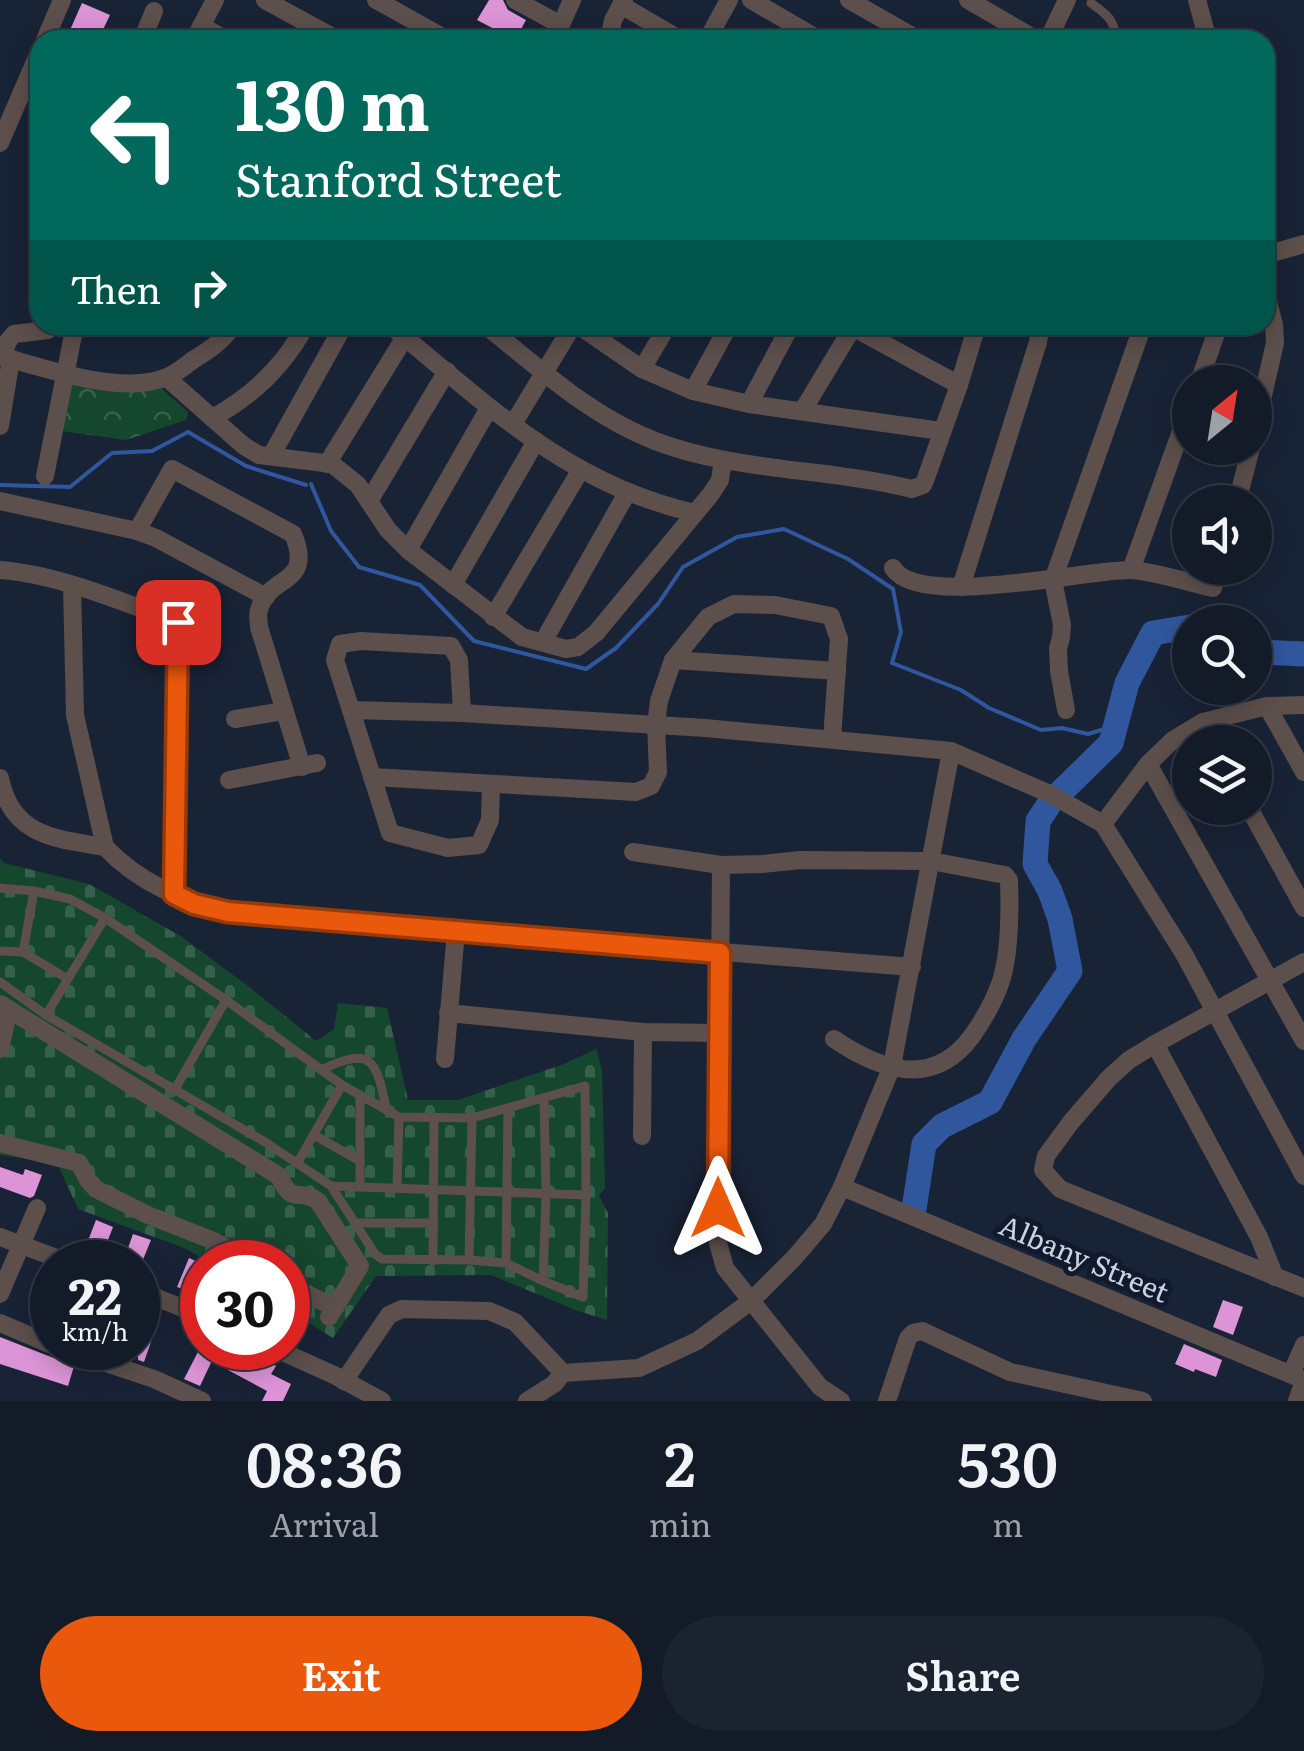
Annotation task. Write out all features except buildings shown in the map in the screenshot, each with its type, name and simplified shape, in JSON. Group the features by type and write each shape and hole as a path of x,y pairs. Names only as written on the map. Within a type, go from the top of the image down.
{"street":[{"path":"48,30 62,0"},
{"path":"199,30 214,0"},
{"path":"265,0 320,30"},
{"path":"376,0 430,30"},
{"path":"515,0 561,26 572,0"},
{"path":"713,30 730,0"},
{"path":"751,0 803,30"},
{"path":"849,0 901,30"},
{"path":"968,0 1020,30"},
{"path":"1053,30 1067,0"},
{"path":"1196,0 1205,30"},
{"path":"612,30 622,3 665,30"},
{"path":"146,30 154,11"},
{"path":"1,138 30,73"},
{"path":"1275,252 1304,244"},
{"path":"0,426 8,341 14,334 30,332"},
{"path":"45,476 73,335"},
{"path":"4,357 64,374 126,383 167,378 226,335"},
{"path":"212,418 261,386 300,335"},
{"path":"270,456 338,335"},
{"path":"402,335 490,408 580,471 628,493 695,513"},
{"path":"498,335 590,408 652,440 723,460 912,490 923,485 959,385 970,335"},
{"path":"512,424 568,335"},
{"path":"604,335 642,369 693,391 748,404 942,431"},
{"path":"642,369 662,335"},
{"path":"693,391 724,335"},
{"path":"748,404 786,335"},
{"path":"802,410 846,335"},
{"path":"867,335 959,385"},
{"path":"961,587 1039,335"},
{"path":"1066,710 1058,671 1062,625 1052,580 1139,335"},
{"path":"1204,365 1215,335"},
{"path":"1270,365 1275,335"},
{"path":"327,464 405,337"},
{"path":"369,501 447,372"},
{"path":"167,378 259,455 332,464 358,485 388,530 408,550 522,637 566,649 578,647 596,633 720,480 723,460"},
{"path":"408,550 490,408"},
{"path":"454,584 536,442"},
{"path":"1131,570 1172,456"},
{"path":"137,531 172,469 294,534 301,552 299,566 266,597 259,610 258,627 284,712 310,765 229,780"},
{"path":"493,617 580,471"},
{"path":"542,642 628,493"},
{"path":"0,501 137,531 266,597"},
{"path":"893,568 897,575 917,584 961,587 1131,570 1172,579"},
{"path":"0,570 72,586 178,622 174,894"},
{"path":"72,586 75,715 105,847"},
{"path":"372,777 636,792 651,786 658,772 658,701 673,660 708,617 734,604 775,605 831,616 838,640 832,739"},
{"path":"462,713 459,660 451,646 361,641 340,644 335,660 390,833 448,848 479,846 490,820 491,784"},
{"path":"673,660 837,671"},
{"path":"1103,824 1148,764 1173,740 1203,722 1267,706 1304,705"},
{"path":"1267,706 1304,772"},
{"path":"351,710 656,725 951,751 1050,794 1103,824 1184,954 1304,1176"},
{"path":"235,719 284,712"},
{"path":"527,1401 554,1384 563,1373 639,1368 697,1341 751,1301 823,1224 892,1066 951,751"},
{"path":"1148,764 1304,1041"},
{"path":"0,778 3,796 24,824 61,840 105,847 133,872 174,894 194,904 228,912 912,967"},
{"path":"1258,825 1304,908"},
{"path":"633,852 721,865 800,860 932,861 1004,875 1009,880 1010,914 1002,978 986,1017 962,1050 946,1063 906,1070 856,1054 834,1039"},
{"path":"721,865 718,1243 725,1268 820,1387 841,1401"},
{"path":"445,1060 456,931"},
{"path":"1304,962 1129,1060 1109,1078 1046,1156 1043,1170 1060,1189 1304,1288"},
{"path":"0,1050 4,1007 279,1176 293,1196 310,1196 318,1201 360,1266 332,1312 310,1298"},
{"path":"448,1013 643,1032 719,1033"},
{"path":"642,1136 643,1032"},
{"path":"1155,1044 1259,1237 1275,1276"},
{"path":"0,1143 80,1162 96,1189 214,1240"},
{"name":"Albany Street","path":"842,1187 1300,1378"},
{"path":"0,1294 37,1208"},
{"path":"0,1237 30,1248"},
{"path":"344,1380 389,1315 402,1309 489,1311 515,1322 563,1373"},
{"path":"0,1324 30,1336"},
{"path":"887,1401 904,1348 913,1332 922,1331 1056,1392 1143,1401"},
{"path":"1297,1401 1304,1345"},
{"path":"310,1364 382,1401"},
{"path":"129,1370 202,1401"}],"lane":[{"path":"1091,3 1111,18 1116,30"},
{"path":"0,888 70,898 226,1000 342,1085 399,1117 472,1118 585,1086 583,1296 506,1264 382,1259 331,1186 298,1162 46,1015 0,982"},
{"path":"23,952 34,891"},
{"path":"46,1015 104,918"},
{"path":"0,951 23,952 68,978"},
{"path":"175,1089 226,1000"},
{"path":"321,1070 347,1058 368,1062 379,1072 386,1108"},
{"path":"298,1162 342,1085"},
{"path":"360,1096 360,1186"},
{"path":"543,1281 544,1098"},
{"path":"506,1264 508,1108"},
{"path":"397,1188 399,1117"},
{"path":"469,1260 472,1118"},
{"path":"433,1261 434,1119"},
{"path":"314,1135 360,1161"},
{"path":"331,1186 586,1195"},
{"path":"355,1223 434,1223"}],"green space":[{"path":"69,384 115,391 161,388 188,412 186,420 126,440 62,431"},
{"path":"0,858 4,863 89,884 182,937 316,1041 334,1029 338,1003 387,1008 408,1100 458,1100 596,1049 602,1070 605,1188 599,1196 608,1213 607,1320 491,1275 376,1276 333,1338 310,1324 310,1240 180,1240 180,1246 78,1209 59,1167 0,1155"}],"waterway":[{"path":"0,485 70,487 112,453 152,451 188,432 246,466 306,485"},
{"path":"311,484 331,531 359,567 420,585 474,641 586,669 616,648 658,604 683,567 737,537 784,529 848,559 893,589 901,632 892,663 961,690 989,708 1041,730 1062,728 1088,734 1114,726"},
{"path":"1060,793 1111,743 1127,683 1153,633 1172,630"},
{"path":"1272,653 1304,654"},
{"path":"914,1209 924,1144 942,1126 990,1102 1024,1039 1070,971 1060,919 1035,864 1038,821 1048,806"}],"route":[{"path":"178,622 174,894 194,904 228,912 720,953 718,1208"}]}
